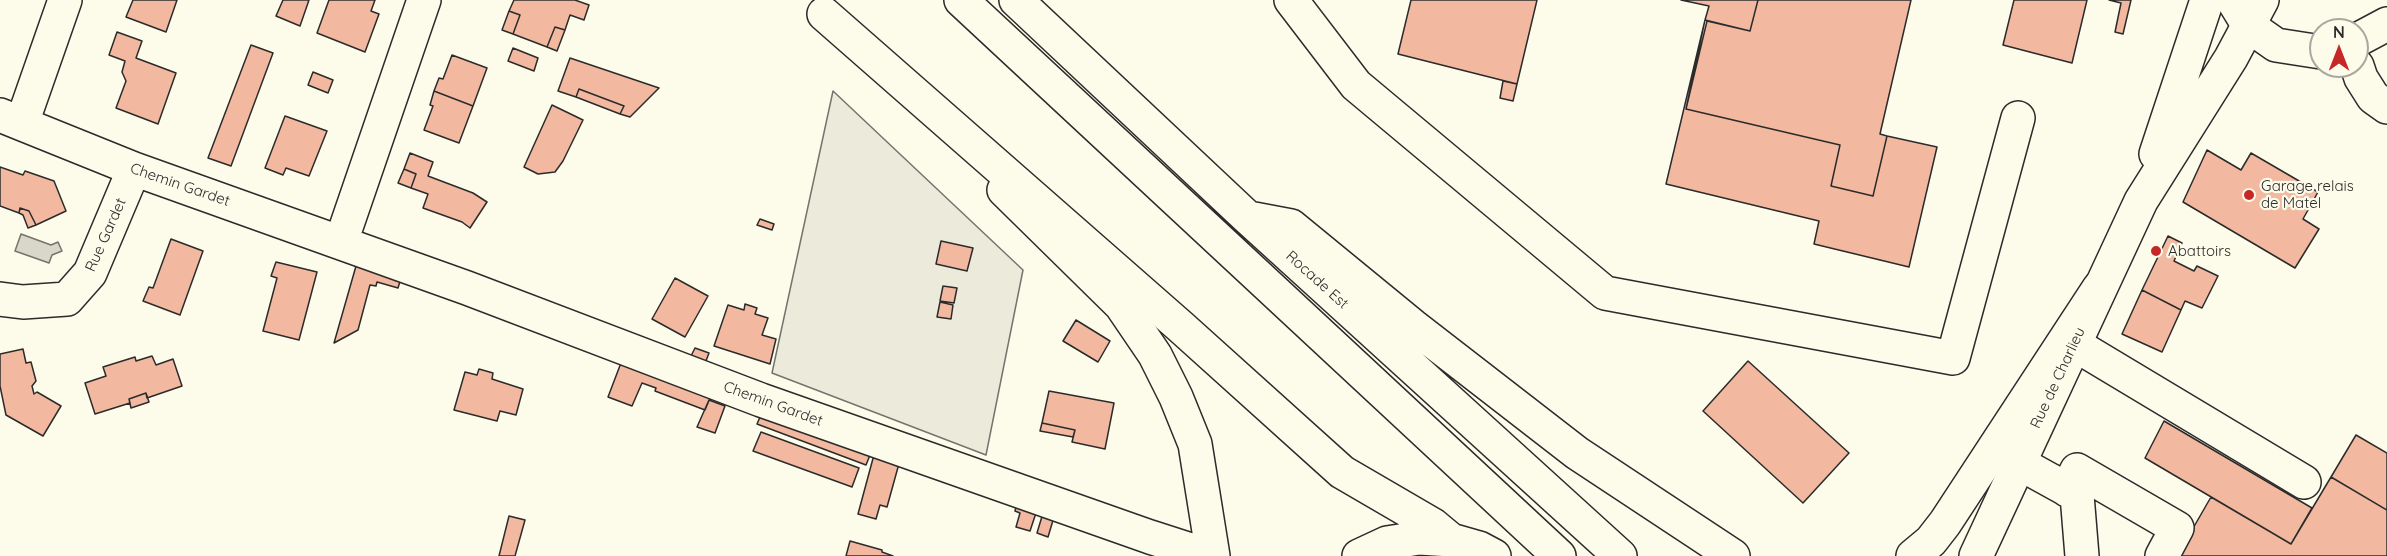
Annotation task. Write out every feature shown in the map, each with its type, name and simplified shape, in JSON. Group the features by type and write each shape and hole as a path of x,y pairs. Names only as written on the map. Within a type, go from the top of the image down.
{"main road":[{"name":"Chemin Gardet","path":"65,0 11,119 134,169 341,242 761,400 1150,537 1211,556"},
{"path":"341,242 424,0"},
{"path":"961,0 1559,556"},
{"name":"Rocade Est","path":"1016,0 1247,217 1620,556"},
{"path":"1291,0 1356,85 1605,293 1953,358 2018,118"},
{"name":"Rue de Charlieu","path":"2141,201 2207,0"},
{"path":"816,7 1181,327 1342,472 1433,525 1451,540"},
{"path":"816,7 1121,305 1137,327 1155,355 1176,397 1195,444 1211,556"},
{"name":"Rue de Charlieu","path":"1976,556 2141,201 2248,9 2276,45 2309,50"},
{"path":"2369,34 2387,24"},
{"path":"2361,78 2373,97 2387,108"},
{"name":"Rue Gardet","path":"0,299 23,302 67,299 90,273 134,169"},
{"path":"1247,217 1291,226 1413,326 1577,453 1733,556"},
{"path":"1913,556 1931,542 1945,523 2099,288"},
{"path":"2074,344 2304,482"},
{"path":"2019,463 2077,495 2082,556"},
{"path":"2067,490 2077,470 2177,528 2162,556"},
{"path":"1359,556 1387,543 1419,538 1451,540 1479,548 1494,556"}],"shaded area":[{"path":"833,91 1023,270 986,455 772,373"},
{"path":"21,234 51,245 58,242 62,251 52,255 49,263 15,251"}],"building":[{"path":"133,0 177,0 166,32 126,17"},
{"path":"283,0 309,0 300,26 276,16"},
{"path":"329,0 375,0 371,11 379,14 365,52 317,33"},
{"path":"514,0 575,0 589,5 584,20 570,15 565,30 555,27 547,47 513,34 520,15 509,11"},
{"path":"1411,0 1537,0 1517,84 1398,54"},
{"path":"1681,0 1758,0 1750,31 1705,20 1709,6"},
{"path":"1758,0 1911,0 1880,134 1887,136 1873,196 1831,186 1840,145 1686,109 1707,21 1750,31"},
{"path":"2014,0 2087,0 2072,63 2003,45"},
{"path":"2109,0 2131,0 2123,34 2115,32 2121,3"},
{"path":"509,11 520,15 513,34 502,30"},
{"path":"1705,20 1686,109 1840,145 1831,186 1873,196 1887,136 1937,147 1909,267 1814,244 1819,221 1666,184"},
{"path":"555,27 565,30 557,51 547,47"},
{"path":"117,32 142,41 136,58 176,73 158,124 116,108 126,81 122,72 125,61 109,55"},
{"path":"251,45 273,53 231,166 208,158"},
{"path":"513,48 538,58 534,71 508,61"},
{"path":"452,55 487,68 473,106 434,91 439,78 443,79"},
{"path":"570,58 659,88 630,117 620,114 624,106 579,89 576,97 558,91"},
{"path":"313,72 333,80 328,93 308,85"},
{"path":"1503,81 1517,84 1513,101 1500,98"},
{"path":"579,89 624,106 620,114 576,97"},
{"path":"434,91 473,106 459,143 424,130 433,106 430,105"},
{"path":"552,105 583,120 563,161 555,172 538,174 524,167"},
{"path":"285,116 327,131 309,176 286,168 283,175 265,168"},
{"path":"2207,150 2241,170 2251,153 2318,192 2303,219 2319,229 2295,268 2183,202"},
{"path":"410,153 433,162 428,176 473,193 487,202 470,228 462,222 423,208 428,194 411,188 416,174 404,169"},
{"path":"0,167 23,175 25,171 54,181 66,211 36,225 29,211 20,208 19,213 0,206"},
{"path":"404,169 416,174 411,188 398,183"},
{"path":"20,208 29,211 36,225 28,228 23,215 19,213"},
{"path":"760,219 774,224 772,230 757,225"},
{"path":"2168,236 2182,243 2174,261 2194,271 2197,266 2218,276 2202,308 2185,301 2181,310 2142,290"},
{"path":"171,239 203,251 180,315 143,301 149,287 153,288"},
{"path":"941,241 973,248 967,271 936,264"},
{"path":"358,259 401,278 398,288 377,282 376,286 370,285 358,330 334,343"},
{"path":"276,262 317,272 299,340 263,331 277,278 271,276"},
{"path":"675,278 708,296 685,337 652,319"},
{"path":"943,286 957,288 954,303 940,301"},
{"path":"2142,290 2181,310 2162,352 2122,334"},
{"path":"940,302 953,305 951,319 937,317"},
{"path":"745,304 757,308 755,314 768,318 762,335 776,339 770,364 714,346 728,305 744,310"},
{"path":"1076,320 1110,341 1098,362 1063,341"},
{"path":"695,348 709,353 704,366 689,360"},
{"path":"23,349 26,363 31,362 36,381 32,386 34,394 37,392 61,406 43,436 6,415 0,386 0,354"},
{"path":"624,355 713,391 705,410 655,391 656,388 642,383 632,406 608,397"},
{"path":"152,356 156,365 173,359 182,386 147,398 146,393 129,399 130,403 95,414 85,383 106,376 103,367 135,357 136,361"},
{"path":"1748,361 1849,453 1803,503 1703,411"},
{"path":"479,369 493,373 492,379 523,389 516,415 500,411 497,421 454,410 465,372 477,375"},
{"path":"1049,391 1114,403 1105,449 1072,442 1075,430 1042,423"},
{"path":"146,393 149,402 131,408 129,399"},
{"path":"709,400 725,406 715,433 697,427"},
{"path":"763,410 872,450 866,465 757,424"},
{"path":"2164,421 2312,508 2291,544 2145,458"},
{"path":"1042,423 1075,430 1073,437 1040,431"},
{"path":"761,432 859,468 852,487 753,451"},
{"path":"2356,435 2387,453 2387,510 2331,477"},
{"path":"875,451 900,460 887,507 880,505 876,519 858,514"},
{"path":"2331,477 2387,510 2387,556 2177,556 2211,497 2291,544"},
{"path":"1017,503 1037,510 1030,531 1016,527 1020,513 1015,511"},
{"path":"1043,513 1054,517 1048,537 1037,533"},
{"path":"509,516 525,520 515,556 499,556"},
{"path":"850,541 882,550 893,556 846,556"}],"place":[{"name":"Garage relais de Matel","path":"2249,195"},
{"name":"Abattoirs","path":"2156,251"}]}
